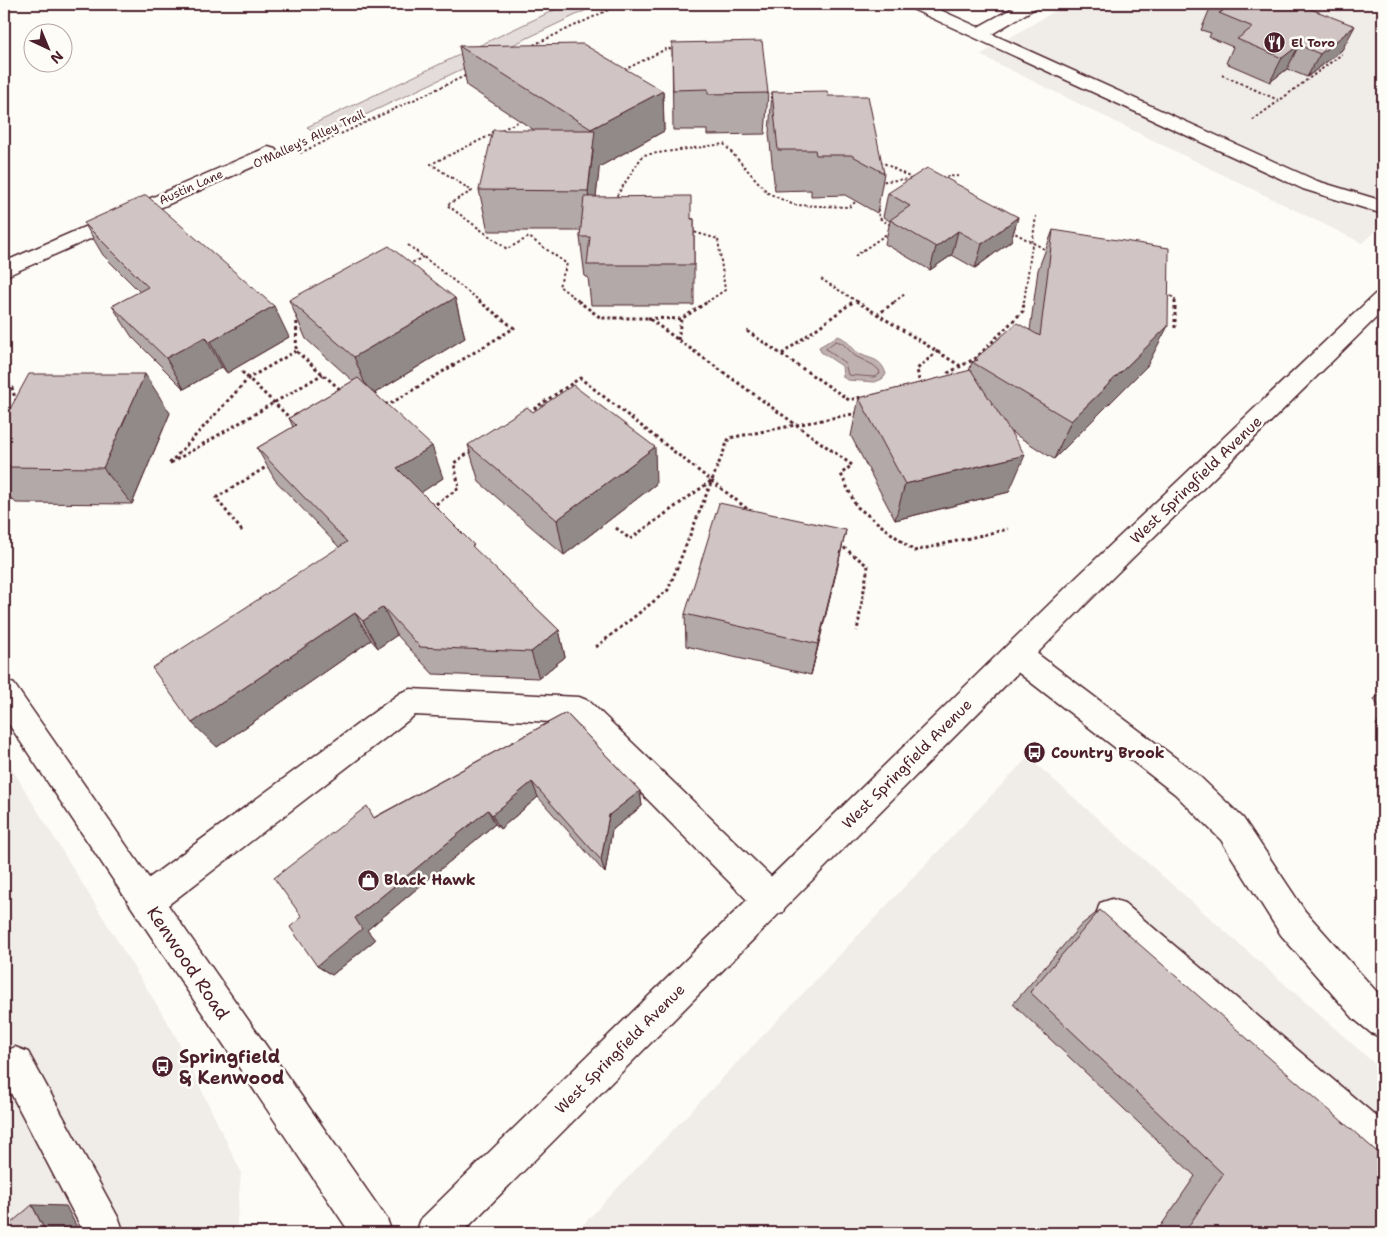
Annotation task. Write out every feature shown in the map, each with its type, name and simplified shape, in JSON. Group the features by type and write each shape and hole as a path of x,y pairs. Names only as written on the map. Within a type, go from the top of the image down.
{"main road":[{"path":"914,4 1310,185 1383,208"},
{"path":"979,34 1030,4"},
{"name":"Austin Lane","path":"4,270 268,153"},
{"name":"West Springfield Avenue","path":"435,1233 1017,654 1383,299"},
{"path":"1017,654 1186,784 1232,829 1293,923 1366,1007 1383,1021"},
{"name":"Kenwood Road","path":"4,693 373,1233"},
{"path":"146,901 410,702 579,710 771,900"},
{"path":"1112,915 1383,1146"},
{"path":"15,1065 105,1233"}],"path":[{"path":"523,49 621,4"},
{"path":"616,74 668,48 676,52"},
{"path":"1253,120 1342,54"},
{"name":"O'Malley's Alley Trail","path":"299,153 469,74"},
{"path":"1222,75 1279,100"},
{"path":"528,117 432,164 472,191 447,205 507,249 529,237 567,264 559,286 601,318 681,320 725,290 718,239 685,229"},
{"path":"610,206 643,156 724,144 768,193 794,205 849,207 862,198"},
{"path":"879,154 882,168"},
{"path":"874,189 885,181 914,179 880,161"},
{"path":"883,175 885,181"},
{"path":"932,178 960,176"},
{"path":"855,256 895,228 879,218 876,199"},
{"path":"945,381 948,373 976,358 1023,311 1036,216"},
{"path":"1007,229 1055,254"},
{"path":"381,404 390,404 514,328 408,245"},
{"path":"406,266 423,256"},
{"path":"822,279 854,301 962,367"},
{"path":"1160,291 1175,298 1175,331"},
{"path":"877,315 905,294"},
{"path":"782,354 854,301"},
{"path":"296,351 297,309"},
{"path":"648,318 852,465 841,474 856,506 914,551 1008,529"},
{"path":"678,340 681,320"},
{"path":"297,328 305,323"},
{"path":"747,330 849,400 868,396"},
{"path":"296,351 348,396"},
{"path":"296,351 249,378 169,464 323,374"},
{"path":"912,387 920,386 917,369 938,351"},
{"path":"242,372 293,421"},
{"path":"4,378 12,388 16,403"},
{"path":"524,415 580,378 751,511"},
{"path":"596,647 668,590 728,438 864,412"},
{"path":"436,504 459,488 454,463 477,447"},
{"path":"242,531 216,498 273,463"},
{"path":"616,528 630,539 712,481"},
{"path":"838,544 868,566 856,632"}],"shaded area":[{"path":"567,4 599,4 321,136 307,127"},
{"path":"1067,4 1362,4 1383,18 1383,224 1362,243 980,55"},
{"path":"4,756 174,1033 241,1172 236,1233 4,1233"},
{"path":"1028,757 1383,1071 1383,1233 575,1233"}],"water":[{"path":"838,336 846,340 860,354 877,361 886,374 882,379 875,382 847,380 843,377 842,366 821,352 819,347"}],"building":[{"path":"1215,4 1298,4 1355,26 1320,54 1299,45 1282,58 1237,39 1253,27 1219,13 1223,11 1211,6"},
{"path":"762,41 768,93 708,94 708,89 673,90 672,43"},
{"path":"583,44 663,91 591,129 459,46"},
{"path":"827,91 828,96 868,96 884,173 851,155 816,155 815,150 778,150 772,92"},
{"path":"493,130 595,130 588,191 479,190"},
{"path":"927,168 1018,217 982,244 958,231 936,247 890,220 910,206 888,193"},
{"path":"146,195 274,306 210,342 205,337 166,358 112,306 148,287 84,223"},
{"path":"691,196 691,219 694,219 694,265 587,265 590,237 580,237 584,197"},
{"path":"1053,230 1169,248 1168,326 1071,421 972,362 978,360 976,358 1017,323 1040,336"},
{"path":"389,246 455,298 354,357 289,300"},
{"path":"971,370 1025,455 905,484 859,398"},
{"path":"29,374 145,374 103,468 4,467 4,420"},
{"path":"358,378 432,446 397,468 474,545 472,546 559,630 531,652 420,647 383,607 363,621 355,613 192,723 152,668 347,542 257,448 296,425 289,418"},
{"path":"573,385 655,447 557,520 468,445 527,407 533,412"},
{"path":"719,503 846,530 818,644 685,614"},
{"path":"566,713 640,791 609,815 601,860 532,782 492,815 488,810 355,918 362,929 317,966 290,927 302,917 274,878 367,806 374,818"},
{"path":"1100,910 1383,1157 1383,1233 1184,1233 1223,1174 1030,992"},
{"path":"32,1205 46,1233 4,1233 4,1229"}],"place":[{"name":"El Toro","path":"1275,43"},
{"name":"Country Brook","path":"1035,753"},
{"name":"Black Hawk","path":"368,880"},
{"name":"Springfield & Kenwood","path":"163,1067"}]}
